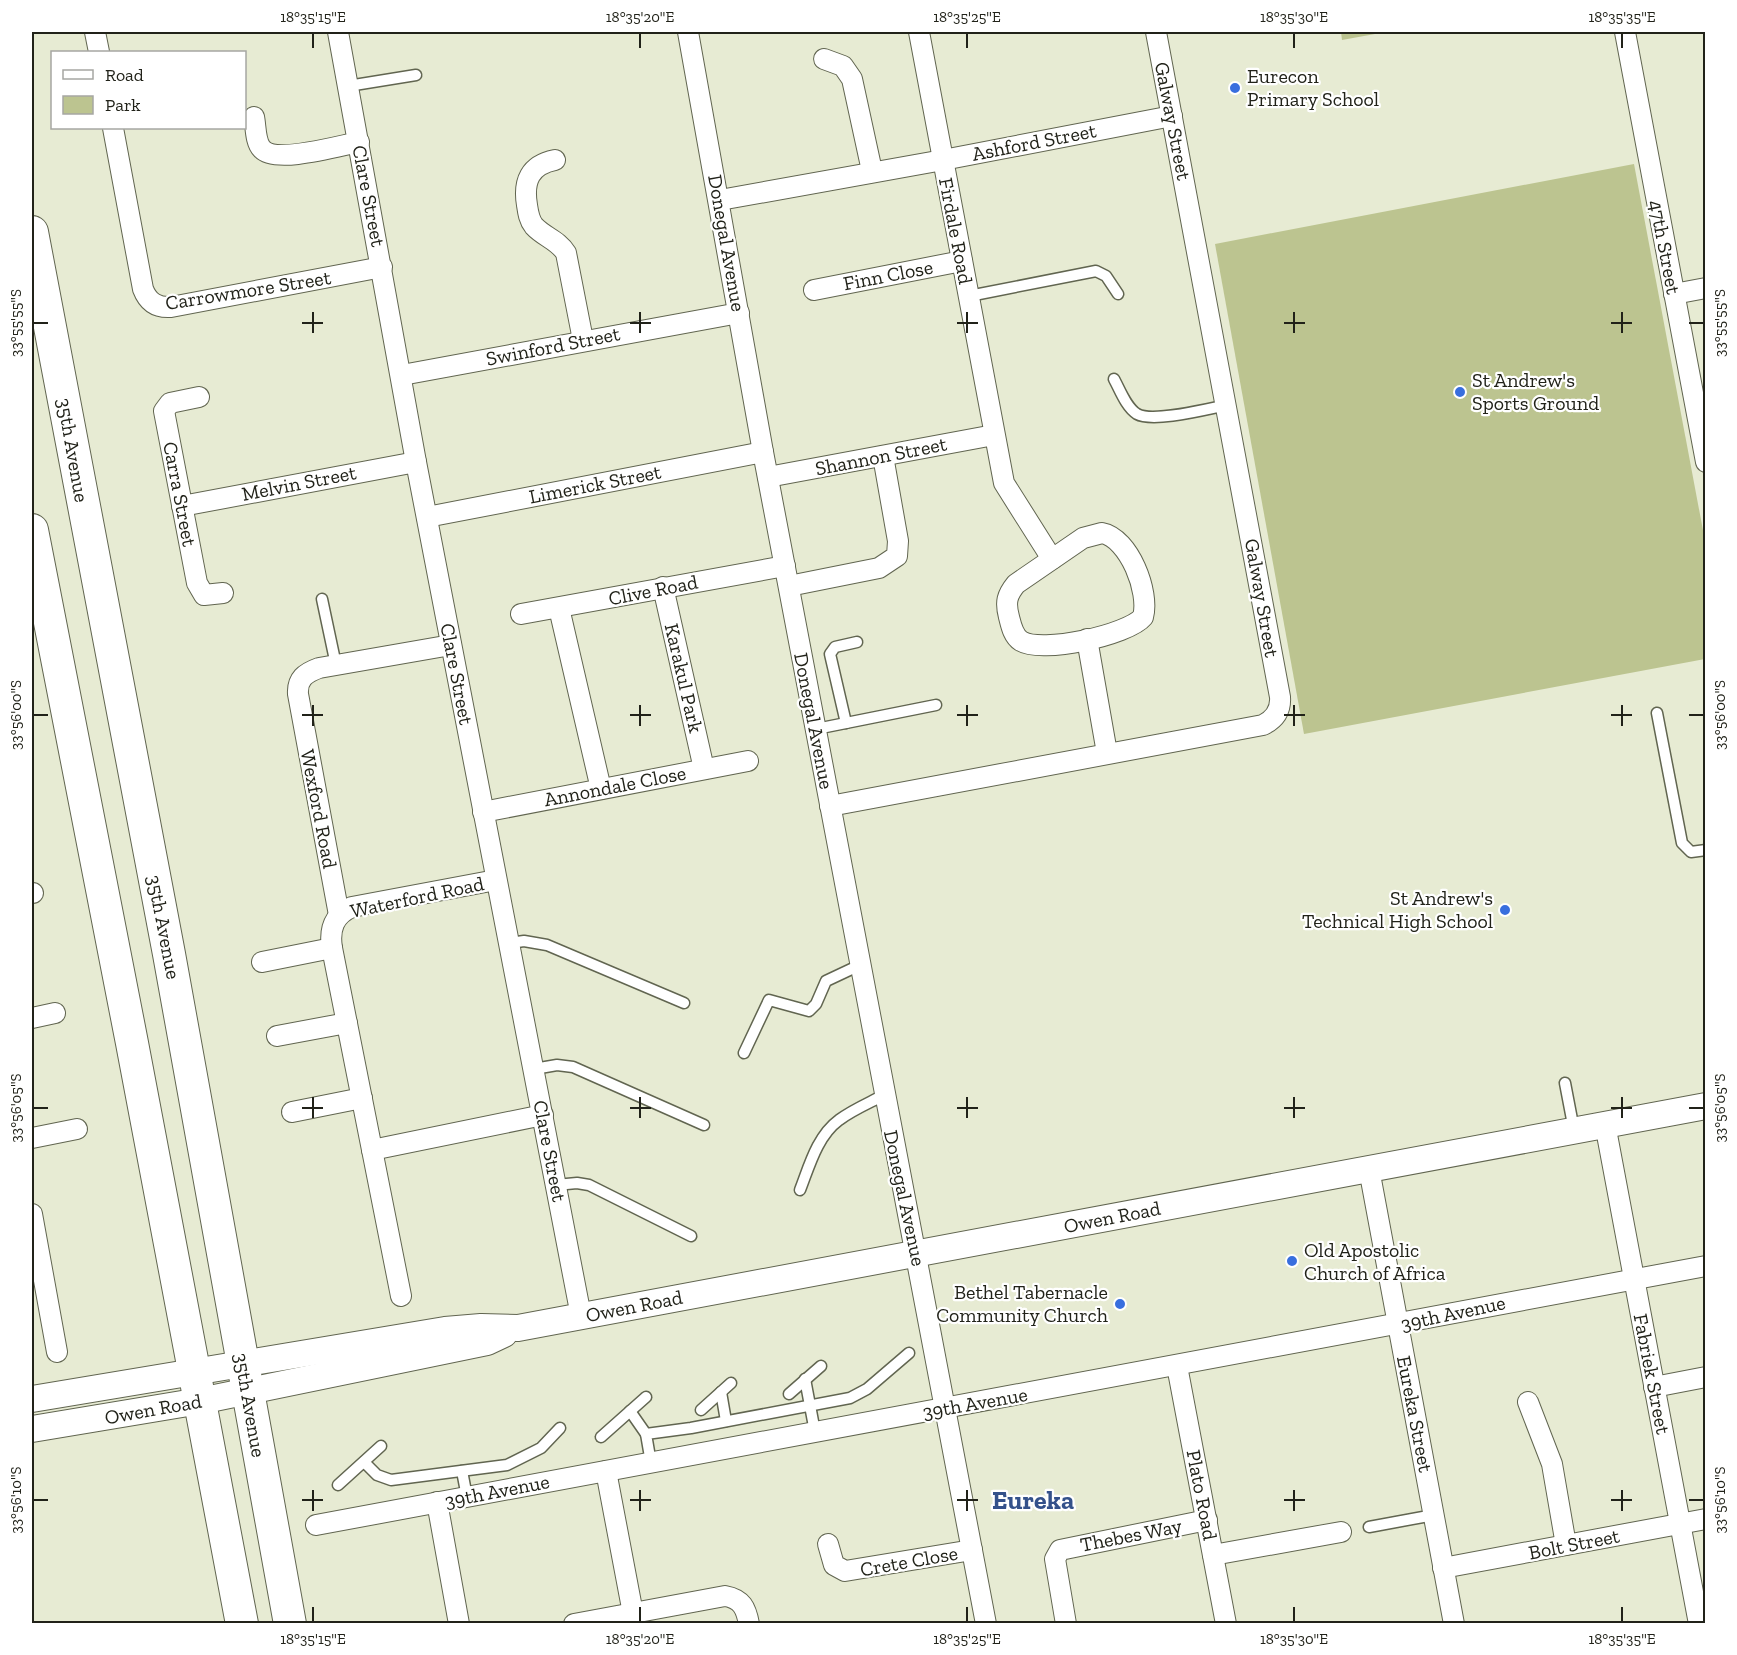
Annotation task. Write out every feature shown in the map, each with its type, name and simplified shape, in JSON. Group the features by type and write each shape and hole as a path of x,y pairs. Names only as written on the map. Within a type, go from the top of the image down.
{"main road":[{"name":"35th Avenue","path":"32,232 169,954 290,1623"},
{"path":"32,530 242,1623"}],"street":[{"path":"95,32 99,51"},
{"name":"Clare Street","path":"338,32 416,462 581,1316"},
{"name":"Donegal Avenue","path":"688,32 720,200 763,452 986,1623"},
{"name":"Firdale Road","path":"919,32 994,435 1007,491 1052,559"},
{"name":"Galway Street","path":"830,806 1263,725 1273,719 1280,709 1280,697 1227,405 1156,32"},
{"name":"47th Street","path":"1625,32 1706,462"},
{"path":"824,59 843,66 852,79 872,171"},
{"name":"Ashford Street","path":"720,200 1172,116"},
{"path":"254,117 259,145 268,154 284,156 359,142"},
{"name":"Carrowmore Street","path":"113,129 143,289 148,299 155,305 171,308 382,267"},
{"path":"555,160 533,170 527,179 524,192 531,222 560,244 566,253 583,340"},
{"name":"Finn Close","path":"814,290 962,261"},
{"path":"1674,294 1706,288"},
{"name":"Swinford Street","path":"402,375 739,313"},
{"name":"Carra Street","path":"199,396 170,403 164,411 200,590 208,596 223,593"},
{"name":"Shannon Street","path":"768,477 994,435"},
{"name":"Limerick Street","path":"427,517 763,452"},
{"path":"789,586 879,568 897,556 898,541 883,456"},
{"name":"Melvin Street","path":"182,506 416,462"},
{"path":"1102,533 1116,539 1136,570 1145,610 1143,617 1127,630 1087,639 1031,645 1021,641 1013,630 1006,604 1009,593 1016,584 1052,559 1083,538 1102,533"},
{"name":"Clive Road","path":"521,614 785,566"},
{"name":"Karakul Park","path":"663,587 704,769"},
{"path":"559,608 601,789"},
{"path":"1087,639 1107,753"},
{"name":"Wexford Road","path":"339,915 298,686 308,673 336,665 451,645"},
{"name":"Annondale Close","path":"483,812 748,760"},
{"name":"Waterford Road","path":"401,1296 332,948 332,927 339,915 352,908 496,879"},
{"path":"262,962 332,948"},
{"path":"32,1018 56,1013"},
{"path":"277,1036 347,1023"},
{"path":"292,1112 362,1098"},
{"name":"Owen Road","path":"32,1429 198,1387 445,1330 481,1327 518,1328 1706,1106"},
{"path":"372,1150 543,1115"},
{"name":"Fabriek Street","path":"1605,1124 1699,1623"},
{"path":"32,1138 77,1129"},
{"name":"Eureka Street","path":"1370,1169 1454,1623"},
{"path":"32,1214 57,1352"},
{"name":"39th Avenue","path":"315,1525 1706,1266"},
{"name":"Plato Road","path":"1177,1366 1227,1623"},
{"path":"1654,1387 1706,1377"},
{"name":"Owen Road","path":"32,1399 198,1387"},
{"path":"1528,1402 1552,1464 1566,1545"},
{"path":"606,1471 634,1618"},
{"path":"437,1502 459,1623"},
{"name":"Bolt Street","path":"1443,1568 1706,1519"},
{"name":"Thebes Way","path":"1066,1623 1055,1560 1060,1550 1207,1521"},
{"path":"1213,1555 1341,1532"},
{"name":"Crete Close","path":"828,1544 834,1565 845,1571 972,1550"},
{"path":"574,1623 634,1618 725,1596 741,1602 746,1610 749,1623"}],"lane":[{"path":"348,86 416,75"},
{"path":"969,296 1096,271 1106,276 1118,294"},
{"path":"1114,379 1132,410 1140,416 1151,417 1227,405"},
{"path":"322,599 336,665"},
{"path":"846,723 830,654 835,647 857,642"},
{"path":"816,729 936,705"},
{"path":"1657,713 1682,843 1692,852 1706,850"},
{"path":"510,943 524,941 547,945 684,1003"},
{"path":"744,1053 769,1000 808,1011 816,1004 826,981 860,965"},
{"path":"534,1069 557,1065 573,1067 704,1125"},
{"path":"1565,1083 1574,1130"},
{"path":"800,1190 813,1159 830,1128 837,1121 884,1095"},
{"path":"556,1185 577,1183 589,1185 691,1236"},
{"path":"646,1434 810,1406 858,1395 909,1353"},
{"path":"789,1394 820,1366"},
{"path":"806,1379 815,1432"},
{"path":"701,1410 731,1383"},
{"path":"721,1392 726,1421"},
{"path":"601,1437 646,1397"},
{"path":"630,1411 646,1434 651,1463"},
{"path":"364,1462 376,1475 391,1480 507,1465 541,1448 561,1428"},
{"path":"338,1485 381,1446"},
{"path":"462,1471 467,1497"},
{"path":"1369,1527 1434,1515"}],"green space":[{"path":"1341,32 1386,32 1342,40"},
{"name":"St Andrew's Sports Ground","path":"1634,164 1705,541 1705,659 1304,734 1215,244"}],"place":[{"name":"Eurecon Primary School","path":"1235,88"},
{"name":"St Andrew's Sports Ground","path":"1460,392"},
{"name":"St Andrew's Technical High School","path":"1505,910"},
{"name":"Old Apostolic Church of Africa","path":"1292,1261"},
{"name":"Bethel Tabernacle Community Church","path":"1120,1304"}],"district":[{"name":"Eureka","path":"1033,1500"}]}
